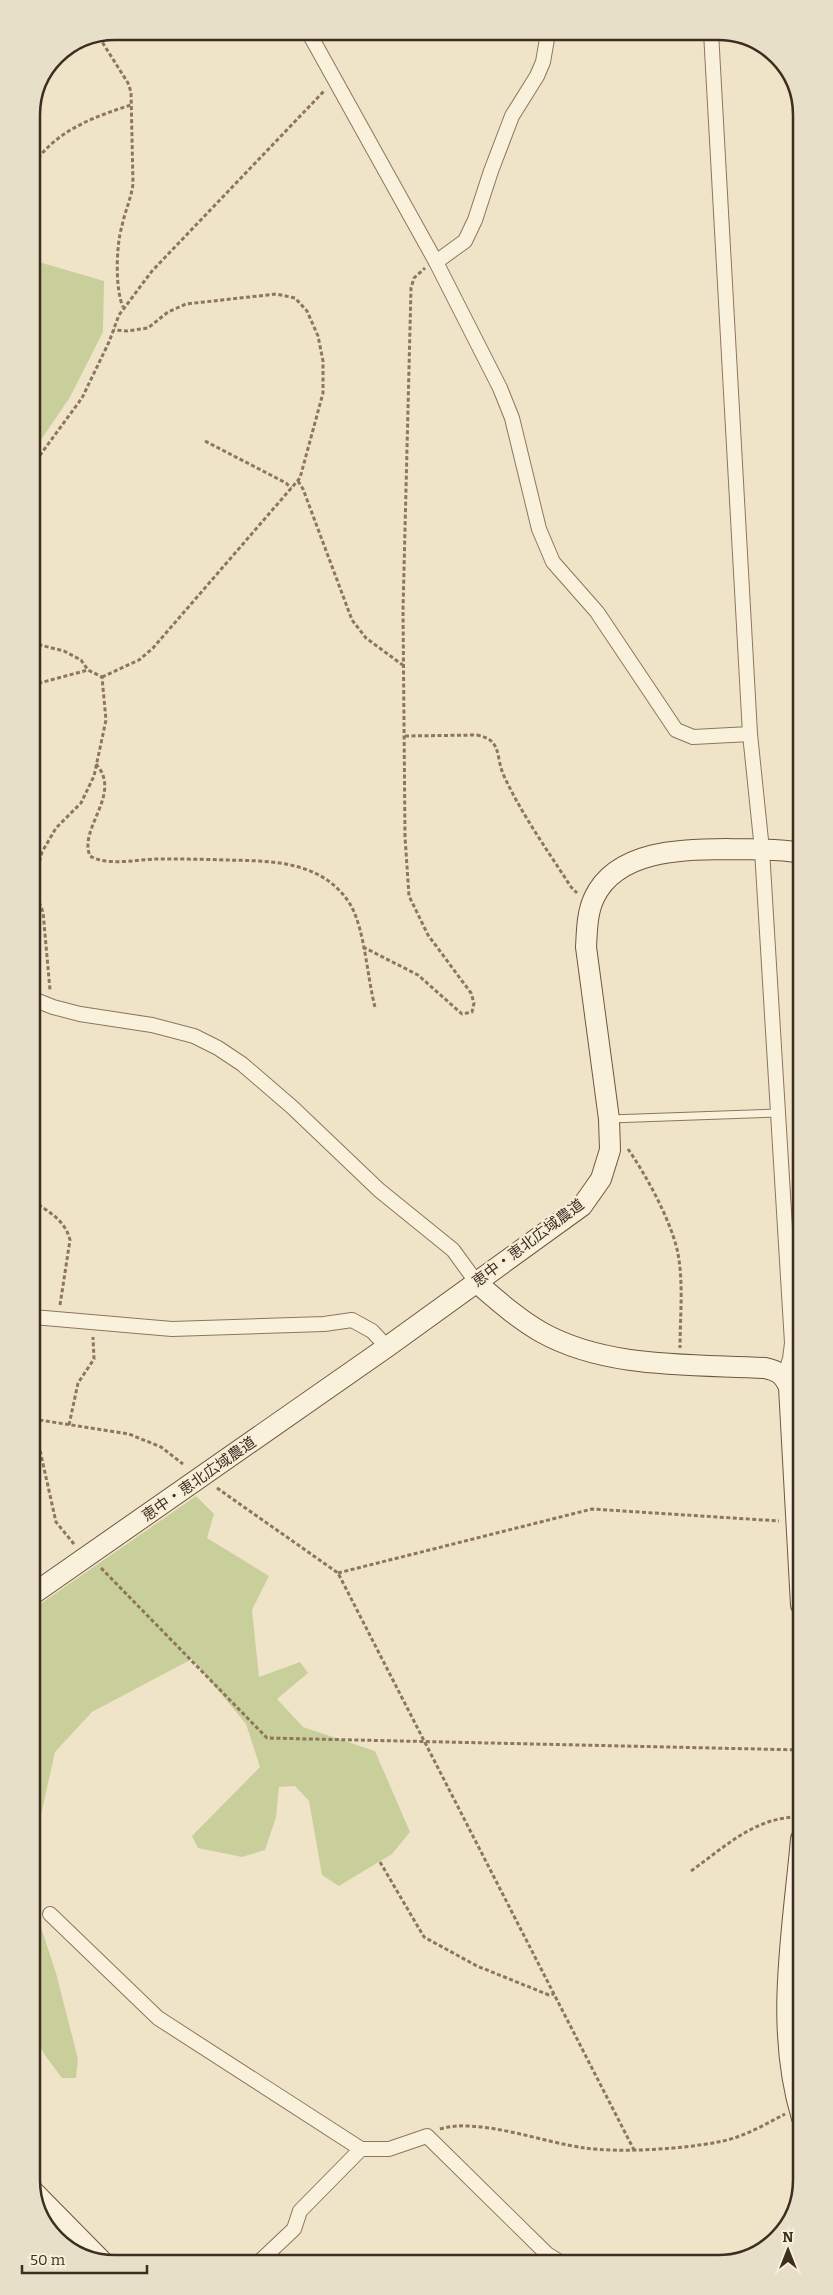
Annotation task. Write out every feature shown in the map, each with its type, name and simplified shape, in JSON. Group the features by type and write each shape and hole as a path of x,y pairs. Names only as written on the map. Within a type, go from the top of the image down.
{"street":[{"path":"313,40 436,262 500,388 512,418 539,529 553,562 596,612 676,730 693,737 750,734"},
{"path":"436,262 465,242 475,220 512,116 537,76 543,62 547,40"},
{"path":"711,40 750,734 762,850 779,1113 792,1343 790,1359 792,1377 789,1387 793,1464"},
{"name":"恵中・恵北広域農道","path":"40,1589 477,1283 582,1206 601,1179 610,1150 609,1119 586,947 587,921 594,897 608,878 633,862 663,852 690,849 793,852"},
{"path":"40,1002 80,1014 152,1024 194,1036 218,1048 242,1064 292,1107 379,1190 453,1250 477,1283 540,1331 567,1344 620,1358 765,1368 776,1370 792,1377"},
{"path":"40,1318 172,1329 324,1324 352,1320 372,1331 386,1347"},
{"path":"50,1914 158,2018 361,2149 389,2149 426,2136 549,2255"},
{"path":"793,1931 786,2012 793,2080"},
{"path":"266,2255 294,2229 300,2211 361,2149"},
{"path":"44,2202 92,2251"}],"lane":[{"path":"609,1119 779,1113"}],"path":[{"path":"101,41 128,83 131,106 132,196 121,227 118,260 120,301 123,308"},
{"path":"40,455 82,398 123,308 152,271 335,80"},
{"path":"40,158 45,151 70,130 101,115 131,106"},
{"path":"363,947 418,975 462,1014 472,1012 473,998 428,935 409,896 405,837 404,666 411,288 420,270 436,262"},
{"path":"102,677 140,660 153,648 298,481 315,429 323,394 324,361 318,336 307,311 295,298 276,294 186,304 168,312 148,328 128,331 114,330"},
{"path":"205,441 286,483 291,488"},
{"path":"298,481 303,488 352,620 366,638 404,666"},
{"path":"40,645 64,650 81,660 88,670 102,677"},
{"path":"40,683 88,670"},
{"path":"40,859 42,852 56,828 81,803 94,776 106,720 102,677"},
{"path":"405,736 477,735 487,737 498,751 502,773 532,826 571,887 592,904"},
{"path":"96,764 103,776 105,789 88,843 90,856 95,860 115,861 178,859 278,861 314,872 328,882 350,904 363,947 376,1007"},
{"path":"40,904 43,912 50,992 46,1004"},
{"path":"610,1142 622,1143 634,1157 668,1226 676,1249 680,1279 680,1363"},
{"path":"40,1206 64,1224 70,1240 58,1319"},
{"path":"69,1425 78,1383 94,1359 96,1321"},
{"path":"40,1420 129,1434 147,1440 183,1464"},
{"path":"40,1450 56,1522 70,1541 88,1555 266,1738 793,1750"},
{"path":"217,1488 338,1573 634,2150"},
{"path":"338,1573 592,1509 793,1522"},
{"path":"691,1871 744,1833 767,1820 783,1816 793,1817"},
{"path":"380,1862 424,1937 476,1966 549,1995 554,1994"},
{"path":"426,2136 441,2128 460,2126 520,2133 586,2148 634,2150 719,2142 752,2132 793,2116"}],"green space":[{"path":"40,262 104,281 103,332 70,397 40,441"},
{"path":"196,1496 214,1514 207,1538 269,1576 252,1610 259,1677 300,1662 308,1673 277,1699 303,1727 375,1751 410,1832 392,1854 339,1886 322,1875 309,1801 295,1786 279,1787 276,1817 265,1850 242,1857 198,1848 192,1836 260,1767 246,1724 192,1659 92,1712 55,1752 40,1819 40,1604"},
{"path":"40,1924 56,1973 78,2059 76,2078 62,2078 44,2054 40,2045"}]}
